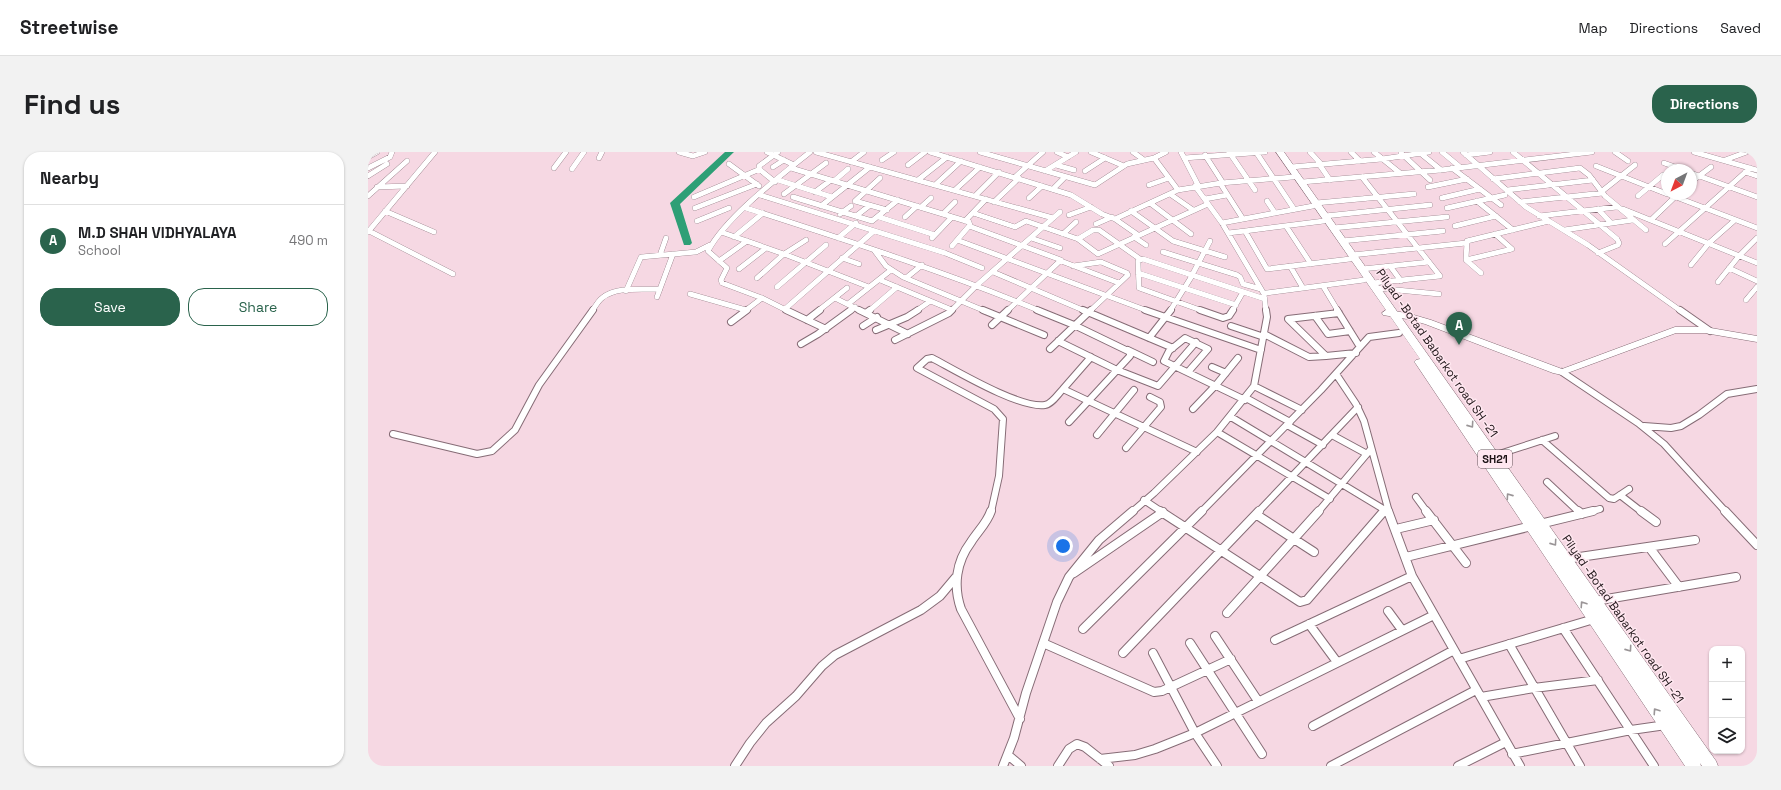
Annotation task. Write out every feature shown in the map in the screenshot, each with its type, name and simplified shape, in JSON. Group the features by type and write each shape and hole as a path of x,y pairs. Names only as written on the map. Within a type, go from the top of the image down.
{"main road":[{"name":"Pilyad -Botad Babarkot road SH -21","path":"1275,152 1295,175"},
{"name":"Pilyad -Botad Babarkot road SH -21","path":"1280,152 1371,284"},
{"name":"Pilyad -Botad Babarkot road SH -21","path":"1325,218 1334,228 1351,257 1362,269 1391,314 1493,456 1594,619 1694,766"},
{"name":"Pilyad -Botad Babarkot road SH -21","path":"1391,314 1399,333 1535,524 1566,559 1711,766"}],"street":[{"path":"368,156 377,152"},
{"path":"368,168 390,156 392,152"},
{"path":"435,152 368,232 454,274"},
{"path":"554,168 566,152"},
{"path":"572,169 584,152"},
{"path":"599,158 602,152"},
{"path":"679,152 693,156 705,152"},
{"path":"767,152 793,166 813,174 965,221 970,224 969,226 1060,259 1061,261 1073,266 1119,283"},
{"path":"760,169 760,164 778,152"},
{"path":"626,290 641,257 696,252 704,249 710,245 737,216 810,152"},
{"path":"816,152 1053,218"},
{"path":"834,157 840,152"},
{"path":"851,162 864,152"},
{"path":"882,160 894,152"},
{"path":"908,165 925,152"},
{"path":"930,152 1071,195 1102,214 1114,218 1146,245"},
{"path":"980,152 989,153 1026,166 1095,185 1124,166 1134,162 1154,158 1162,153"},
{"path":"994,202 1017,178 1026,166 1043,152"},
{"path":"1057,152 1068,157"},
{"path":"1046,171 1076,152"},
{"path":"1091,152 1124,166"},
{"path":"1133,152 1144,160"},
{"path":"1004,766 1057,602 1069,577 1099,540 1197,452 1217,432 1231,417 1254,386 1267,317 1263,294 1222,223 1197,186 1181,152"},
{"path":"1257,152 1273,179 1294,209"},
{"path":"1184,158 1204,154 1265,152"},
{"path":"1310,152 1330,180"},
{"path":"1351,152 1360,161"},
{"path":"1374,152 1400,173"},
{"path":"1096,224 1131,211 1178,190 1197,186 1273,179 1295,175 1320,164 1382,159 1401,154 1429,152"},
{"path":"1442,152 1460,167"},
{"path":"1465,153 1490,152"},
{"path":"1513,152 1584,211 1619,243 1618,245 1598,253"},
{"path":"1295,175 1330,180 1441,170 1592,152"},
{"path":"1615,152 1628,161"},
{"path":"1696,152 1754,169"},
{"path":"1724,160 1747,152"},
{"path":"1229,153 1255,190"},
{"path":"1420,153 1441,170"},
{"path":"1465,153 1493,178 1506,193 1539,216 1564,230 1710,331"},
{"path":"1204,154 1221,183 1226,195 1243,219"},
{"path":"1401,154 1430,180"},
{"path":"918,180 947,157"},
{"path":"1085,171 1105,158"},
{"path":"1154,158 1178,190"},
{"path":"773,168 784,160"},
{"path":"368,196 408,161"},
{"path":"935,185 961,161"},
{"path":"784,194 826,163"},
{"path":"368,176 387,164"},
{"path":"729,164 765,191"},
{"path":"1520,202 1568,198 1602,193 1635,164"},
{"path":"1056,165 1074,170"},
{"path":"1596,166 1661,191"},
{"path":"821,206 870,167"},
{"path":"955,190 980,167"},
{"path":"1699,176 1711,167"},
{"path":"1452,168 1501,205"},
{"path":"1493,178 1580,168 1592,178 1602,193 1632,220 1646,230"},
{"path":"1447,208 1492,198 1506,193 1592,178 1602,168"},
{"path":"694,197 760,169"},
{"path":"760,169 776,181 832,197"},
{"path":"1665,244 1728,186 1745,172 1754,169"},
{"path":"815,192 848,170"},
{"path":"975,196 999,172"},
{"path":"1745,172 1757,176"},
{"path":"1699,176 1757,197"},
{"path":"1053,189 1065,177"},
{"path":"1078,239 1097,230 1120,244 1140,259 1243,292 1263,294 1323,286 1371,284 1438,277 1439,274 1362,177"},
{"path":"1638,196 1661,177"},
{"path":"880,178 855,201 886,210"},
{"path":"1149,185 1169,178"},
{"path":"1428,187 1467,179"},
{"path":"695,208 757,184"},
{"path":"377,187 406,186"},
{"path":"1029,198 1042,186"},
{"path":"1442,198 1480,189"},
{"path":"1170,194 1193,210"},
{"path":"1222,223 1315,204 1414,194"},
{"path":"760,195 945,253 982,268"},
{"path":"1205,199 1226,195"},
{"path":"794,197 874,221 898,200"},
{"path":"905,217 931,198"},
{"path":"719,199 737,216"},
{"path":"965,221 986,199"},
{"path":"1651,220 1671,200"},
{"path":"1687,200 1757,228"},
{"path":"1267,201 1275,213"},
{"path":"1477,201 1513,230"},
{"path":"943,214 955,202"},
{"path":"1150,203 1191,234"},
{"path":"973,213 1014,227 1025,221 1078,239 1098,254 1208,204"},
{"path":"1228,233 1286,226 1325,218 1430,205"},
{"path":"834,218 851,206"},
{"path":"856,216 869,206"},
{"path":"1539,216 1616,206 1757,263"},
{"path":"1069,215 1091,207"},
{"path":"697,221 730,208"},
{"path":"746,208 922,265 1074,325 1153,362"},
{"path":"1598,209 1611,223"},
{"path":"385,211 434,232"},
{"path":"1131,211 1173,241 1225,257"},
{"path":"895,340 944,316 952,310 1060,212"},
{"path":"734,237 763,213"},
{"path":"1455,226 1496,216"},
{"path":"879,217 934,237 952,217"},
{"path":"1334,228 1447,217"},
{"path":"838,238 862,218"},
{"path":"1564,230 1632,220"},
{"path":"1691,264 1709,243 1735,220"},
{"path":"1064,234 1076,222"},
{"path":"1245,231 1267,269 1418,248 1466,243 1469,240 1549,222"},
{"path":"952,246 969,226"},
{"path":"1286,226 1311,264"},
{"path":"785,309 857,244 874,231"},
{"path":"1342,241 1443,231"},
{"path":"721,232 870,287"},
{"path":"1466,260 1512,249 1495,234"},
{"path":"660,255 666,238"},
{"path":"1031,238 1060,248"},
{"path":"1718,282 1739,256 1757,238"},
{"path":"757,278 784,254 806,240"},
{"path":"957,240 1105,296 1261,350"},
{"path":"720,261 747,241"},
{"path":"1149,338 1167,318 1178,302 1200,263 1210,241"},
{"path":"1466,243 1466,260 1481,273"},
{"path":"710,245 708,251 710,254 727,268 721,280 722,283 762,298 826,329"},
{"path":"777,287 826,245"},
{"path":"739,269 766,248"},
{"path":"874,250 891,270 906,278 1044,335"},
{"path":"1163,252 1229,272 1240,277 1243,284 1263,294"},
{"path":"657,297 673,254"},
{"path":"842,258 858,264"},
{"path":"1140,259 1138,260 1139,288 1223,318 1229,316 1243,292"},
{"path":"992,326 1031,287 1061,261"},
{"path":"1050,349 1128,274 1105,263 1098,262 1073,266"},
{"path":"1362,269 1429,262"},
{"path":"906,278 922,265"},
{"path":"1290,266 1303,288"},
{"path":"1390,266 1401,281"},
{"path":"1729,268 1757,280"},
{"path":"848,304 891,270"},
{"path":"993,272 1173,348"},
{"path":"1221,285 1229,272"},
{"path":"1138,273 1236,305"},
{"path":"880,280 929,302 952,310"},
{"path":"1371,284 1439,294"},
{"path":"1323,286 1350,331 1358,350"},
{"path":"866,313 897,287"},
{"path":"1746,300 1757,287"},
{"path":"807,320 848,288"},
{"path":"393,434 477,454 492,451 506,441 515,430 539,385 601,299 612,292 660,289"},
{"path":"690,294 746,310"},
{"path":"731,322 762,298"},
{"path":"835,298 908,334"},
{"path":"876,330 892,325 914,314 929,302"},
{"path":"801,344 826,329 855,307"},
{"path":"1326,356 1288,319 1340,313"},
{"path":"1391,314 1428,322 1562,372 1642,426 1664,444 1757,545"},
{"path":"1315,316 1328,334 1350,331"},
{"path":"863,326 877,318"},
{"path":"1231,326 1264,335 1309,357 1326,356 1358,350"},
{"path":"1562,372 1675,330 1710,331 1757,339"},
{"path":"1083,629 1257,456 1336,374 1369,337 1399,333"},
{"path":"1188,372 1208,349 1185,338 1173,348 1163,360 1175,366 1245,399 1289,423 1323,445"},
{"path":"1058,341 1117,370 1158,386 1196,342"},
{"path":"1069,422 1130,356 1130,352 1128,350"},
{"path":"1020,719 961,609 956,591 956,577 961,559 988,519 992,509 999,470 1003,419 994,409 917,368 927,359 932,358 1008,396 1040,405 1049,403 1091,357"},
{"path":"1193,409 1216,385 1238,358"},
{"path":"1212,367 1226,373"},
{"path":"1336,374 1358,407 1364,421 1369,451 1386,508 1396,529 1412,576 1520,766"},
{"path":"1254,386 1302,410"},
{"path":"1063,389 1197,452"},
{"path":"1642,426 1671,428 1681,426 1699,415 1727,394 1757,389"},
{"path":"1097,435 1134,390"},
{"path":"1126,448 1161,405 1150,397"},
{"path":"1123,653 1293,477 1358,407"},
{"path":"1231,417 1386,508"},
{"path":"1217,432 1330,499"},
{"path":"1332,434 1369,451"},
{"path":"1493,456 1555,436"},
{"path":"1542,440 1609,498 1614,498 1629,489"},
{"path":"1227,613 1330,499 1369,451"},
{"path":"1547,482 1582,514"},
{"path":"1620,495 1656,522"},
{"path":"1416,496 1466,563"},
{"path":"1144,500 1296,601 1304,602 1386,508"},
{"path":"1406,557 1600,509"},
{"path":"1069,577 1163,512"},
{"path":"1257,514 1314,552"},
{"path":"1396,529 1434,520"},
{"path":"1566,559 1695,540"},
{"path":"1649,547 1678,587"},
{"path":"1275,640 1412,576"},
{"path":"735,766 750,743 766,723 796,696 822,666 835,655 921,610 940,596 956,577"},
{"path":"1595,601 1736,577"},
{"path":"1388,611 1402,630"},
{"path":"1100,759 1135,755 1155,749 1195,733 1434,614"},
{"path":"1459,659 1594,619"},
{"path":"1309,624 1337,662"},
{"path":"1563,628 1654,766"},
{"path":"1215,636 1258,701"},
{"path":"1190,643 1262,754"},
{"path":"1043,644 1154,692 1162,691 1231,659"},
{"path":"1509,644 1580,766"},
{"path":"1313,726 1454,650"},
{"path":"1153,653 1195,733 1218,766"},
{"path":"1331,766 1478,693 1598,680"},
{"path":"1512,754 1630,730 1666,725"},
{"path":"1458,766 1506,742"},
{"path":"1058,766 1069,749 1077,744 1085,747 1109,766"},
{"path":"1008,755 1020,766"}],"waterway":[{"path":"687,243 675,203 730,152"}],"place":[{"name":"M.D SHAH VIDHYALAYA","path":"1459,345"}]}
